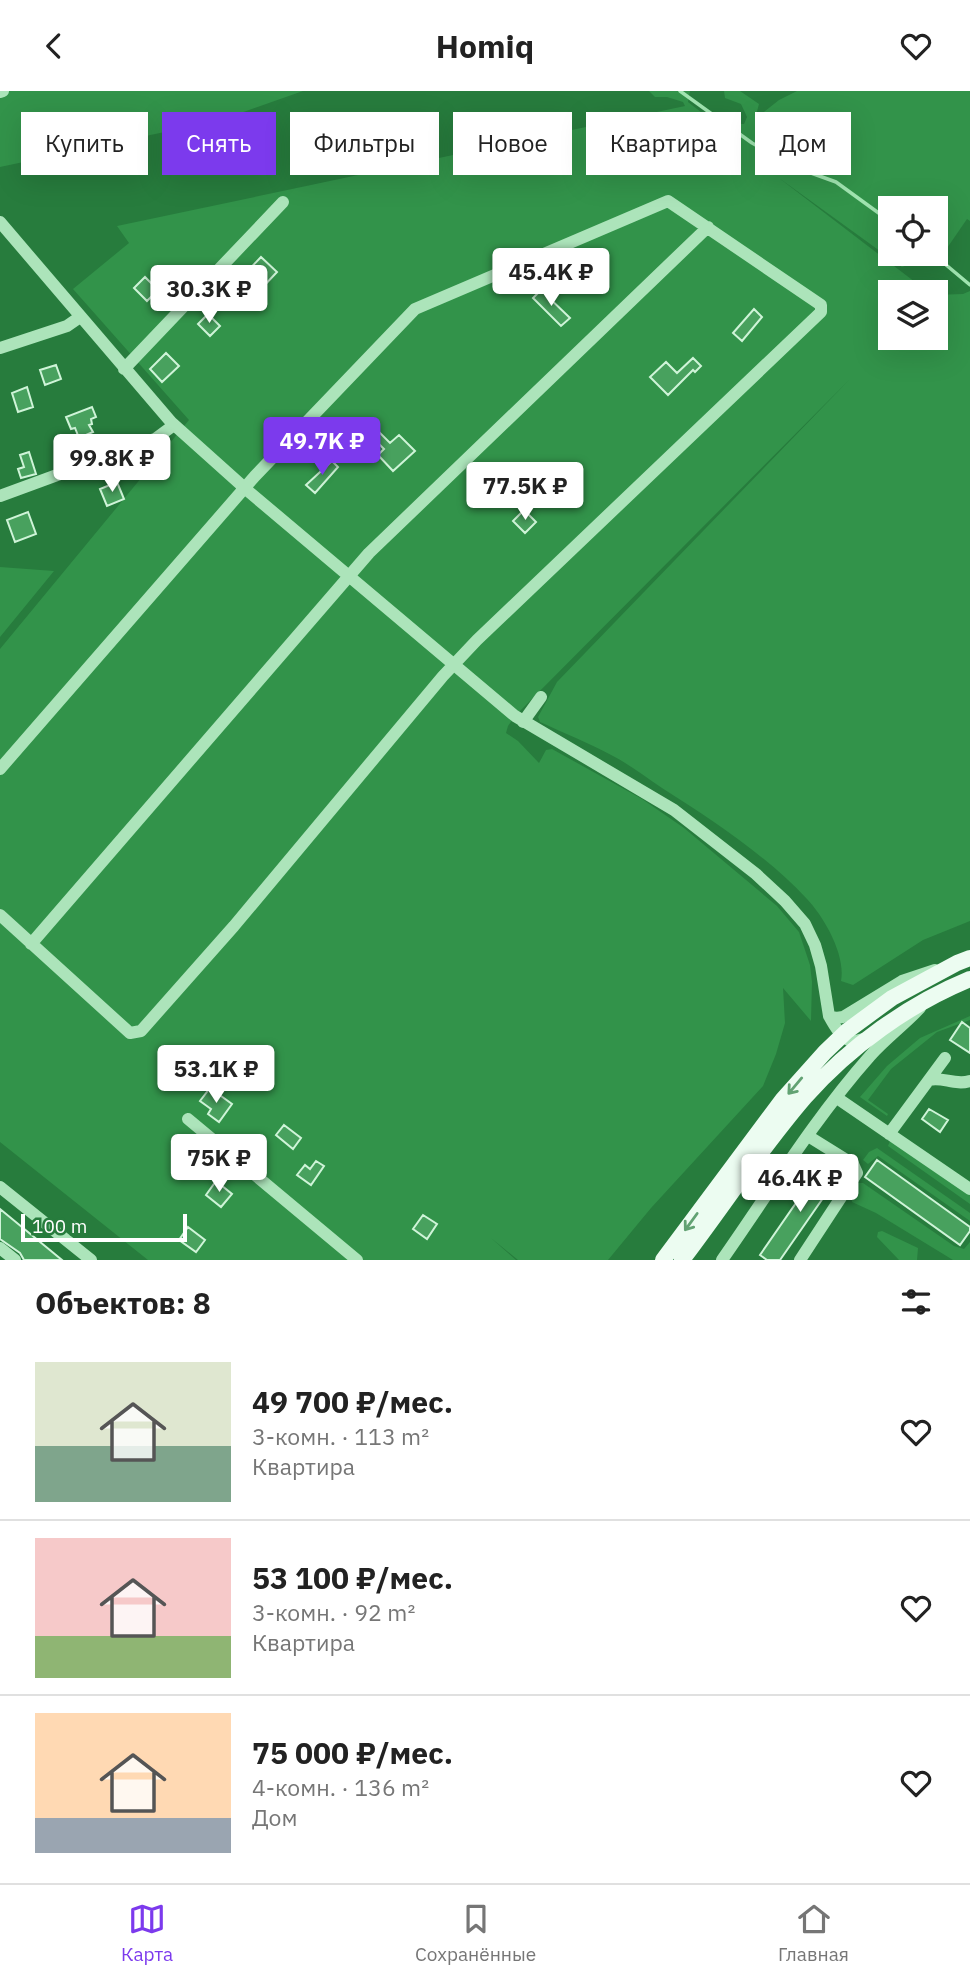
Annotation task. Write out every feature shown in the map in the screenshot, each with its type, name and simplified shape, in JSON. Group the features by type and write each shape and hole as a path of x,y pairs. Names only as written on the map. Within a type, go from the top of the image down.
{"main road":[{"path":"663,1260 783,1099 841,1036 892,998 963,960"},
{"path":"682,1260 805,1097 857,1047 876,1033 970,979"}],"street":[{"path":"0,769 244,488 419,307 665,201 673,201 819,303 821,312 454,664 234,926 141,1031 130,1033 0,915"},
{"path":"124,369 283,202"},
{"path":"0,222 174,425 244,488 523,722 674,810 756,874 785,901 804,925 815,945 829,1016 841,1036 856,1042 876,1033"},
{"path":"31,944 377,546 708,227"},
{"path":"0,348 67,326 80,317"},
{"path":"0,496 155,439 174,425"},
{"path":"523,722 541,697"},
{"path":"829,1016 843,1017 902,981 963,960"},
{"path":"722,1260 808,1136 871,1055 926,1002"},
{"path":"805,1097 837,1054 841,1036"},
{"path":"889,1134 945,1058"},
{"path":"929,1080 936,1078 952,1082 970,1081"},
{"path":"837,1098 966,1186 970,1172"},
{"path":"188,1119 357,1260"},
{"path":"800,1260 857,1171 853,1164 808,1136"},
{"path":"0,1187 90,1260"},
{"path":"0,1248 15,1260"}],"green space":[{"path":"0,91 303,91 244,112 162,112 162,133 148,136 148,112 21,112 21,163 0,167"},
{"path":"649,91 690,91 688,102 701,112 657,112 685,106 683,102 667,97 655,97"},
{"path":"724,91 740,91 759,104 755,112 755,175 851,175 851,112 764,112 797,91 970,91 970,221 967,219 948,247 948,196 878,196 878,250 779,178 878,254 878,266 894,266 912,280 878,280 878,350 948,350 948,295 970,291 970,921 923,940 853,985 841,981 842,971 837,948 827,926 807,899 774,868 719,826 632,767 540,722 538,717 557,682 850,379 515,716 506,733 518,741 539,763 546,750 552,749 642,799 684,828 777,906 799,932 810,965 811,1021 783,988 785,1023 763,1086 651,1208 608,1260 518,1260 491,1238 516,1260 148,1260 0,1142 0,649 189,420 73,289 129,243 117,226 358,175 439,175 439,158 453,155 453,175 572,175 572,130 586,127 586,175 741,175 741,124 744,124 747,117 741,104 725,98"},
{"path":"0,567 54,571 0,637"},
{"path":"970,1016 970,1020 937,1032 891,1069 868,1100 888,1114 887,1116 860,1097 887,1066 920,1038"},
{"path":"890,1141 970,1195 970,1204 888,1146"},
{"path":"877,1148 970,1213 970,1221 878,1156 868,1164 863,1160 869,1152"},
{"path":"858,1183 863,1183 954,1246 964,1249 970,1242 970,1260 953,1260 876,1213 852,1202 852,1191"},
{"path":"882,1231 918,1248 917,1260 899,1260 877,1237 878,1232"}],"building":[{"path":"261,257 277,272 260,290 244,275"},
{"path":"145,277 158,290 147,301 134,288"},
{"path":"541,290 570,318 561,326 533,298"},
{"path":"754,309 762,317 742,341 733,333"},
{"path":"208,314 220,326 210,336 198,324"},
{"path":"166,353 179,366 162,382 150,369"},
{"path":"693,358 701,366 695,372 693,370 668,395 650,377 666,362 677,373"},
{"path":"56,365 61,379 45,385 40,370"},
{"path":"27,387 33,407 18,412 12,393"},
{"path":"92,407 96,417 91,419 92,424 89,425 93,432 79,438 66,417"},
{"path":"373,426 390,443 399,435 415,451 393,471 378,455 384,449 367,432"},
{"path":"29,452 36,474 21,478 18,469 24,467 20,455"},
{"path":"332,461 338,467 315,493 306,485"},
{"path":"117,482 124,499 107,506 100,489"},
{"path":"524,510 536,522 525,533 513,521"},
{"path":"28,512 36,534 15,542 7,520"},
{"path":"962,1022 970,1028 970,1053 950,1040"},
{"path":"210,1088 232,1104 219,1122 208,1114 211,1109 200,1101"},
{"path":"929,1109 948,1120 940,1132 922,1119"},
{"path":"284,1125 301,1138 293,1149 276,1135"},
{"path":"877,1160 970,1227 960,1245 865,1177"},
{"path":"316,1161 324,1166 311,1185 297,1175 305,1165 310,1169"},
{"path":"823,1164 839,1175 780,1260 767,1260 760,1255"},
{"path":"216,1181 232,1194 221,1207 206,1195"},
{"path":"0,1209 62,1260 24,1260 20,1253 0,1239"},
{"path":"423,1215 437,1224 427,1239 413,1229"},
{"path":"188,1227 205,1240 196,1252 179,1240"}],"waterway":[{"path":"680,91 752,143 800,169 836,182 878,213"},
{"path":"947,266 970,285"}]}
